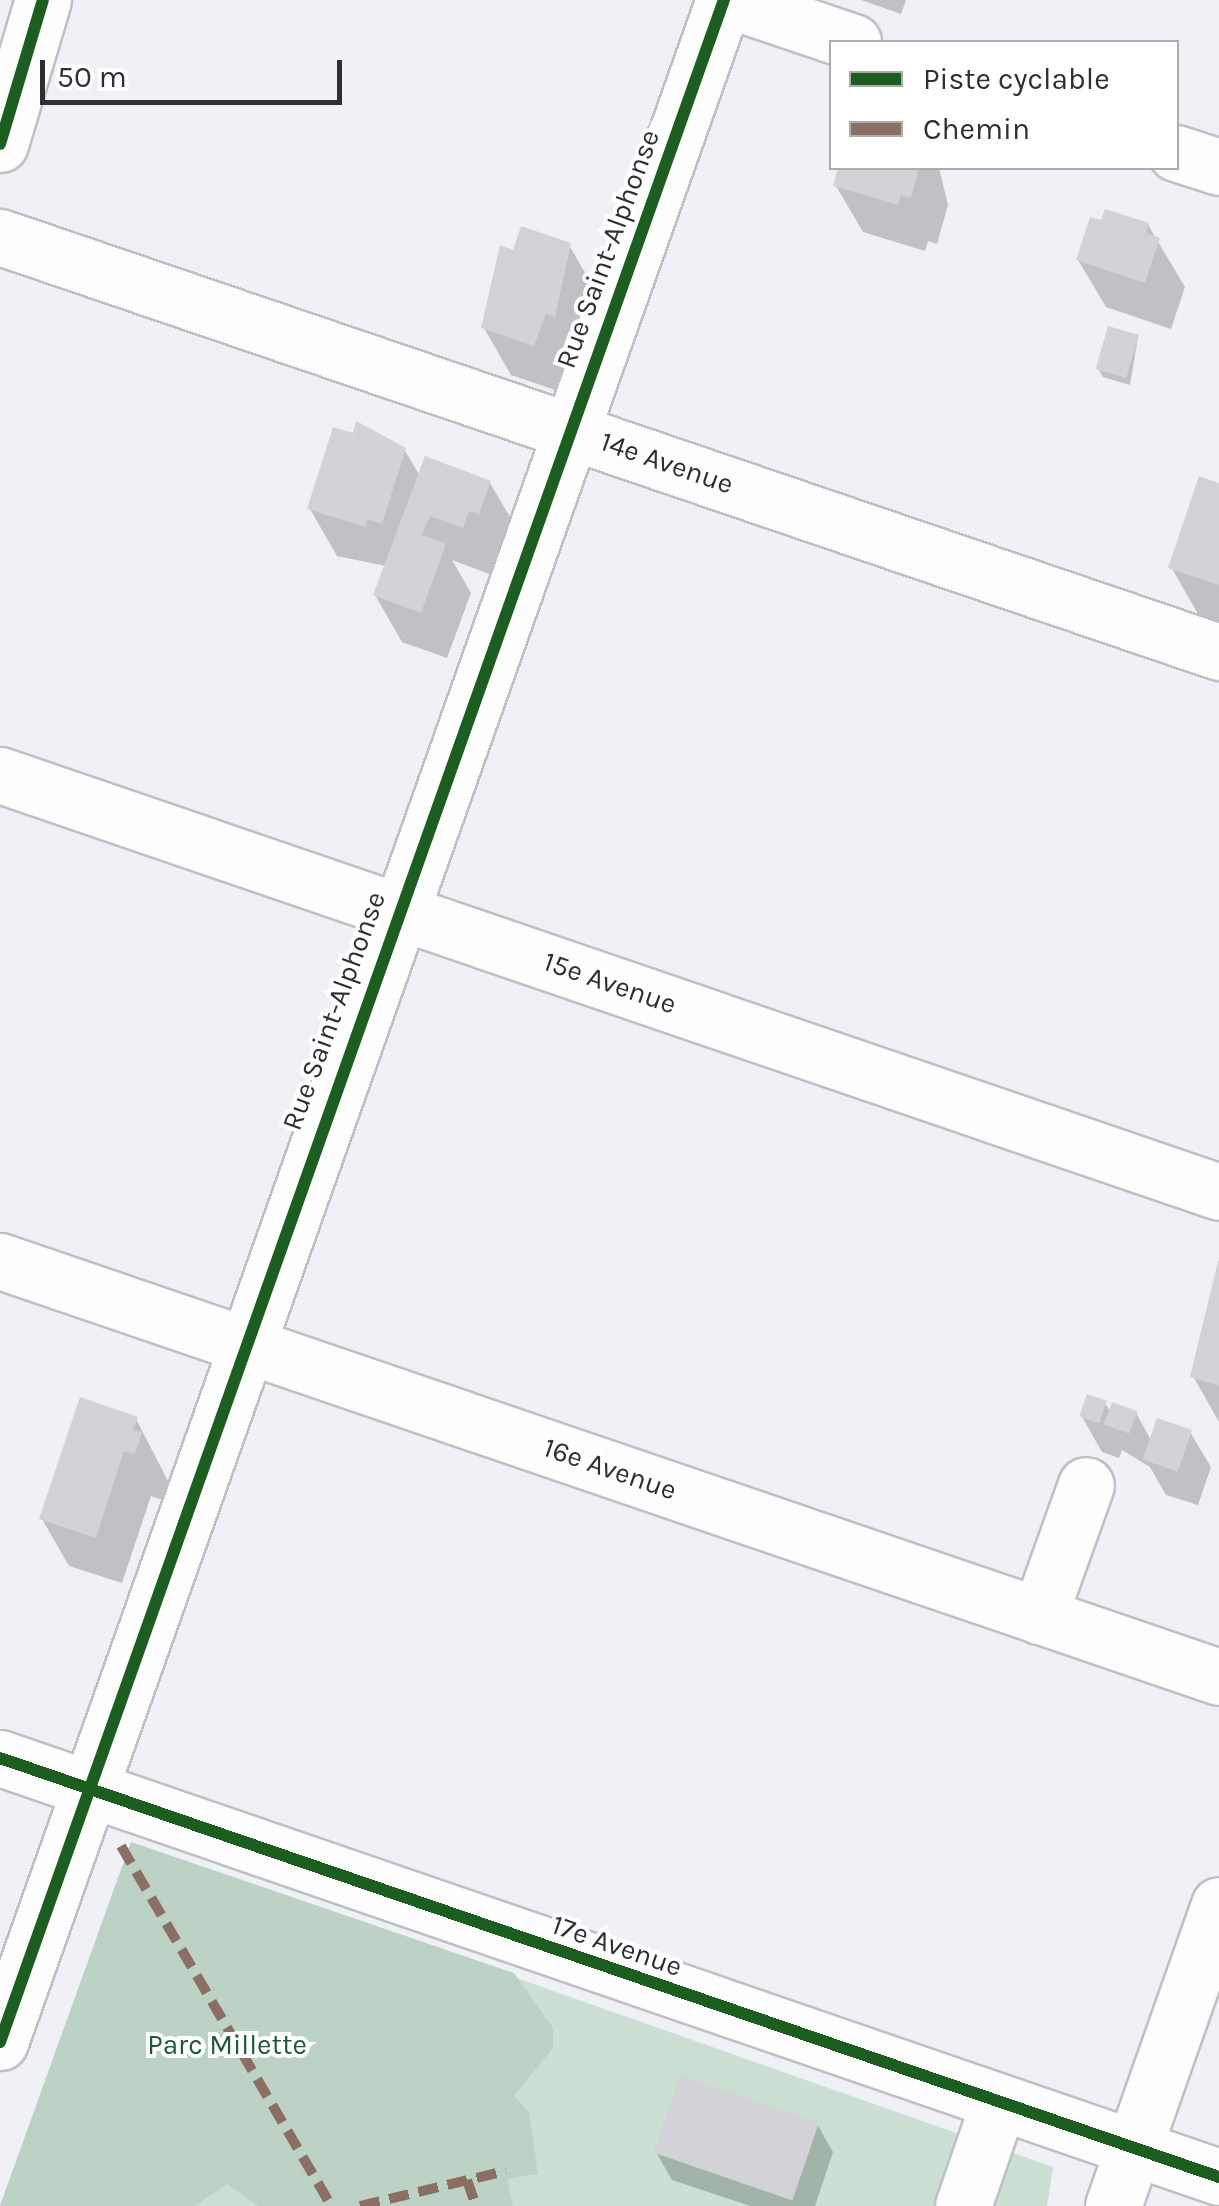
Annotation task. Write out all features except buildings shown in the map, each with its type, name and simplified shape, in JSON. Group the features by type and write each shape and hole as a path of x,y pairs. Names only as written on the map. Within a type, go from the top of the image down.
{"street":[{"path":"0,144 43,0"},
{"path":"726,0 847,40"},
{"name":"Rue Saint-Alphonse","path":"0,2042 84,1789 242,1343 726,0"},
{"path":"1179,154 1219,167"},
{"name":"14e Avenue","path":"0,237 1219,652"},
{"name":"15e Avenue","path":"0,775 1219,1192"},
{"name":"16e Avenue","path":"0,1261 1219,1678"},
{"path":"1039,1616 1086,1485"},
{"name":"17e Avenue","path":"0,1758 1219,2176"},
{"path":"1112,2206 1219,1905"},
{"path":"963,2206 999,2102"}],"green space":[{"name":"Parc Millette","path":"131,1842 1053,2167 1047,2206 0,2206"},
{"name":"Parc Millette","path":"131,1842 514,1973 553,2028 553,2048 514,2096 529,2112 538,2174 507,2179 513,2206 258,2206 227,2184 195,2206 0,2206"}],"marked path":[{"path":"121,1846 331,2206"},
{"path":"360,2206 506,2171"},
{"path":"467,2180 476,2206"}],"cycle path":[{"path":"0,144 43,0"},
{"path":"0,2042 724,0"},
{"path":"0,1758 1219,2177"}]}
